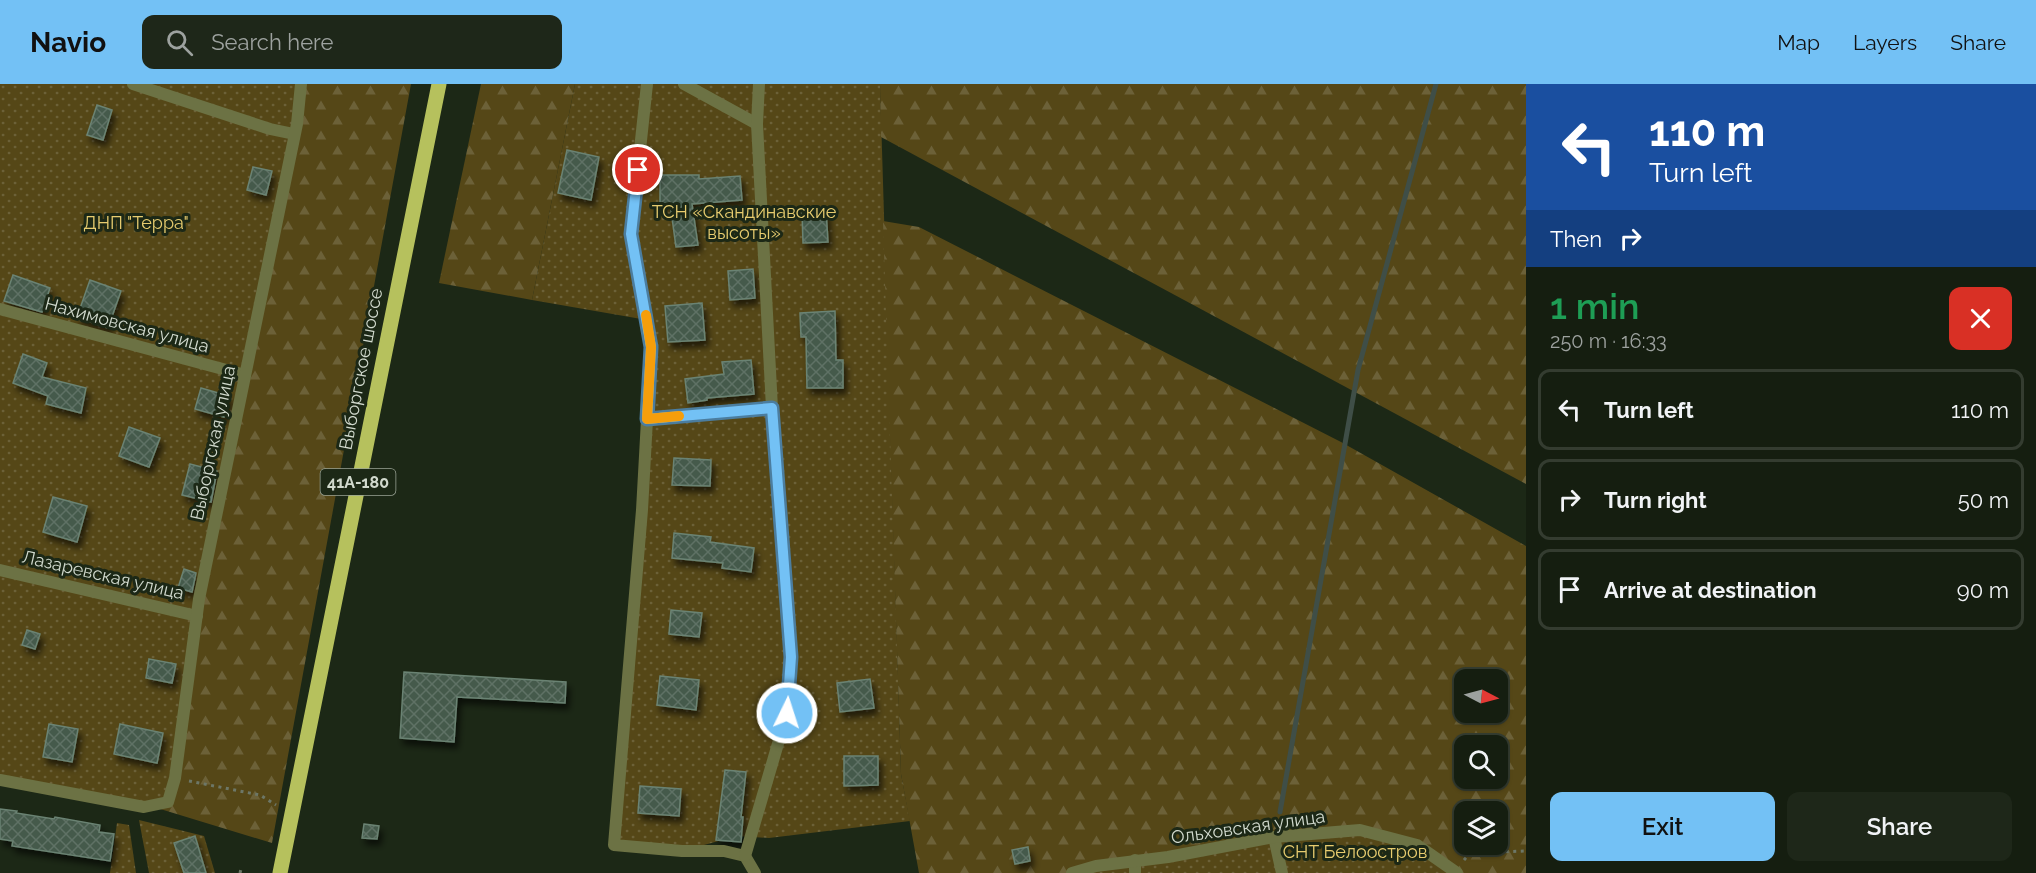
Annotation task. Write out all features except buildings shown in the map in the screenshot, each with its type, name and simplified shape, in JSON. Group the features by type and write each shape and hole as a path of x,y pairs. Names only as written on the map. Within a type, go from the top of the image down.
{"main road":[{"name":"Выборгское шоссе","path":"280,873 439,84"}],"street":[{"path":"133,84 270,129 294,134"},
{"name":"Выборгская улица","path":"0,780 144,807 168,802 175,778 197,616 294,134 301,84"},
{"path":"647,84 631,234 651,347 641,522 614,845 682,851 724,850 745,855"},
{"path":"684,84 757,124"},
{"path":"755,873 745,855 787,713 791,657 772,408 757,124 759,84"},
{"name":"Нахимовская улица","path":"0,309 245,375"},
{"path":"647,419 772,408"},
{"name":"Лазаревская улица","path":"0,570 197,616"},
{"name":"Ольховская улица","path":"1072,873 1096,866 1135,867 1180,855 1274,837 1360,830 1417,845 1456,872"},
{"path":"1274,837 1282,873"},
{"path":"1437,873 1439,860"}],"path":[{"path":"175,778 260,795 283,810"},
{"path":"1456,872 1470,853 1526,851"}],"green space":[{"name":"ДНП \"Терра\"","path":"0,84 301,84 173,787 157,808 0,780"},
{"path":"301,84 411,84 272,843 157,808 168,802 199,599"},
{"path":"481,84 575,84 532,300 439,283"},
{"name":"ТСН «Скандинавские высоты»","path":"575,84 880,84 901,774 910,821 769,838 737,836 682,851 614,845 651,347 647,320 532,300"},
{"path":"880,84 1526,84 1526,484 881,137"},
{"path":"883,221 919,227 1341,442 1526,546 1526,873 1456,873 1429,853 1360,830 1072,873 919,873 901,774"},
{"path":"139,820 204,836 215,873 149,873"},
{"path":"117,823 129,825 136,873 110,873"},
{"name":"СНТ Белоостров","path":"1360,830 1394,839 1456,873 1072,873"}],"waterway":[{"path":"1280,812 1358,370 1436,84"}],"slow traffic":[{"path":"646,315 651,347 647,419 679,416"}],"route":[{"path":"638,170 631,234 651,347 647,419 772,408 791,657 787,713"}]}
